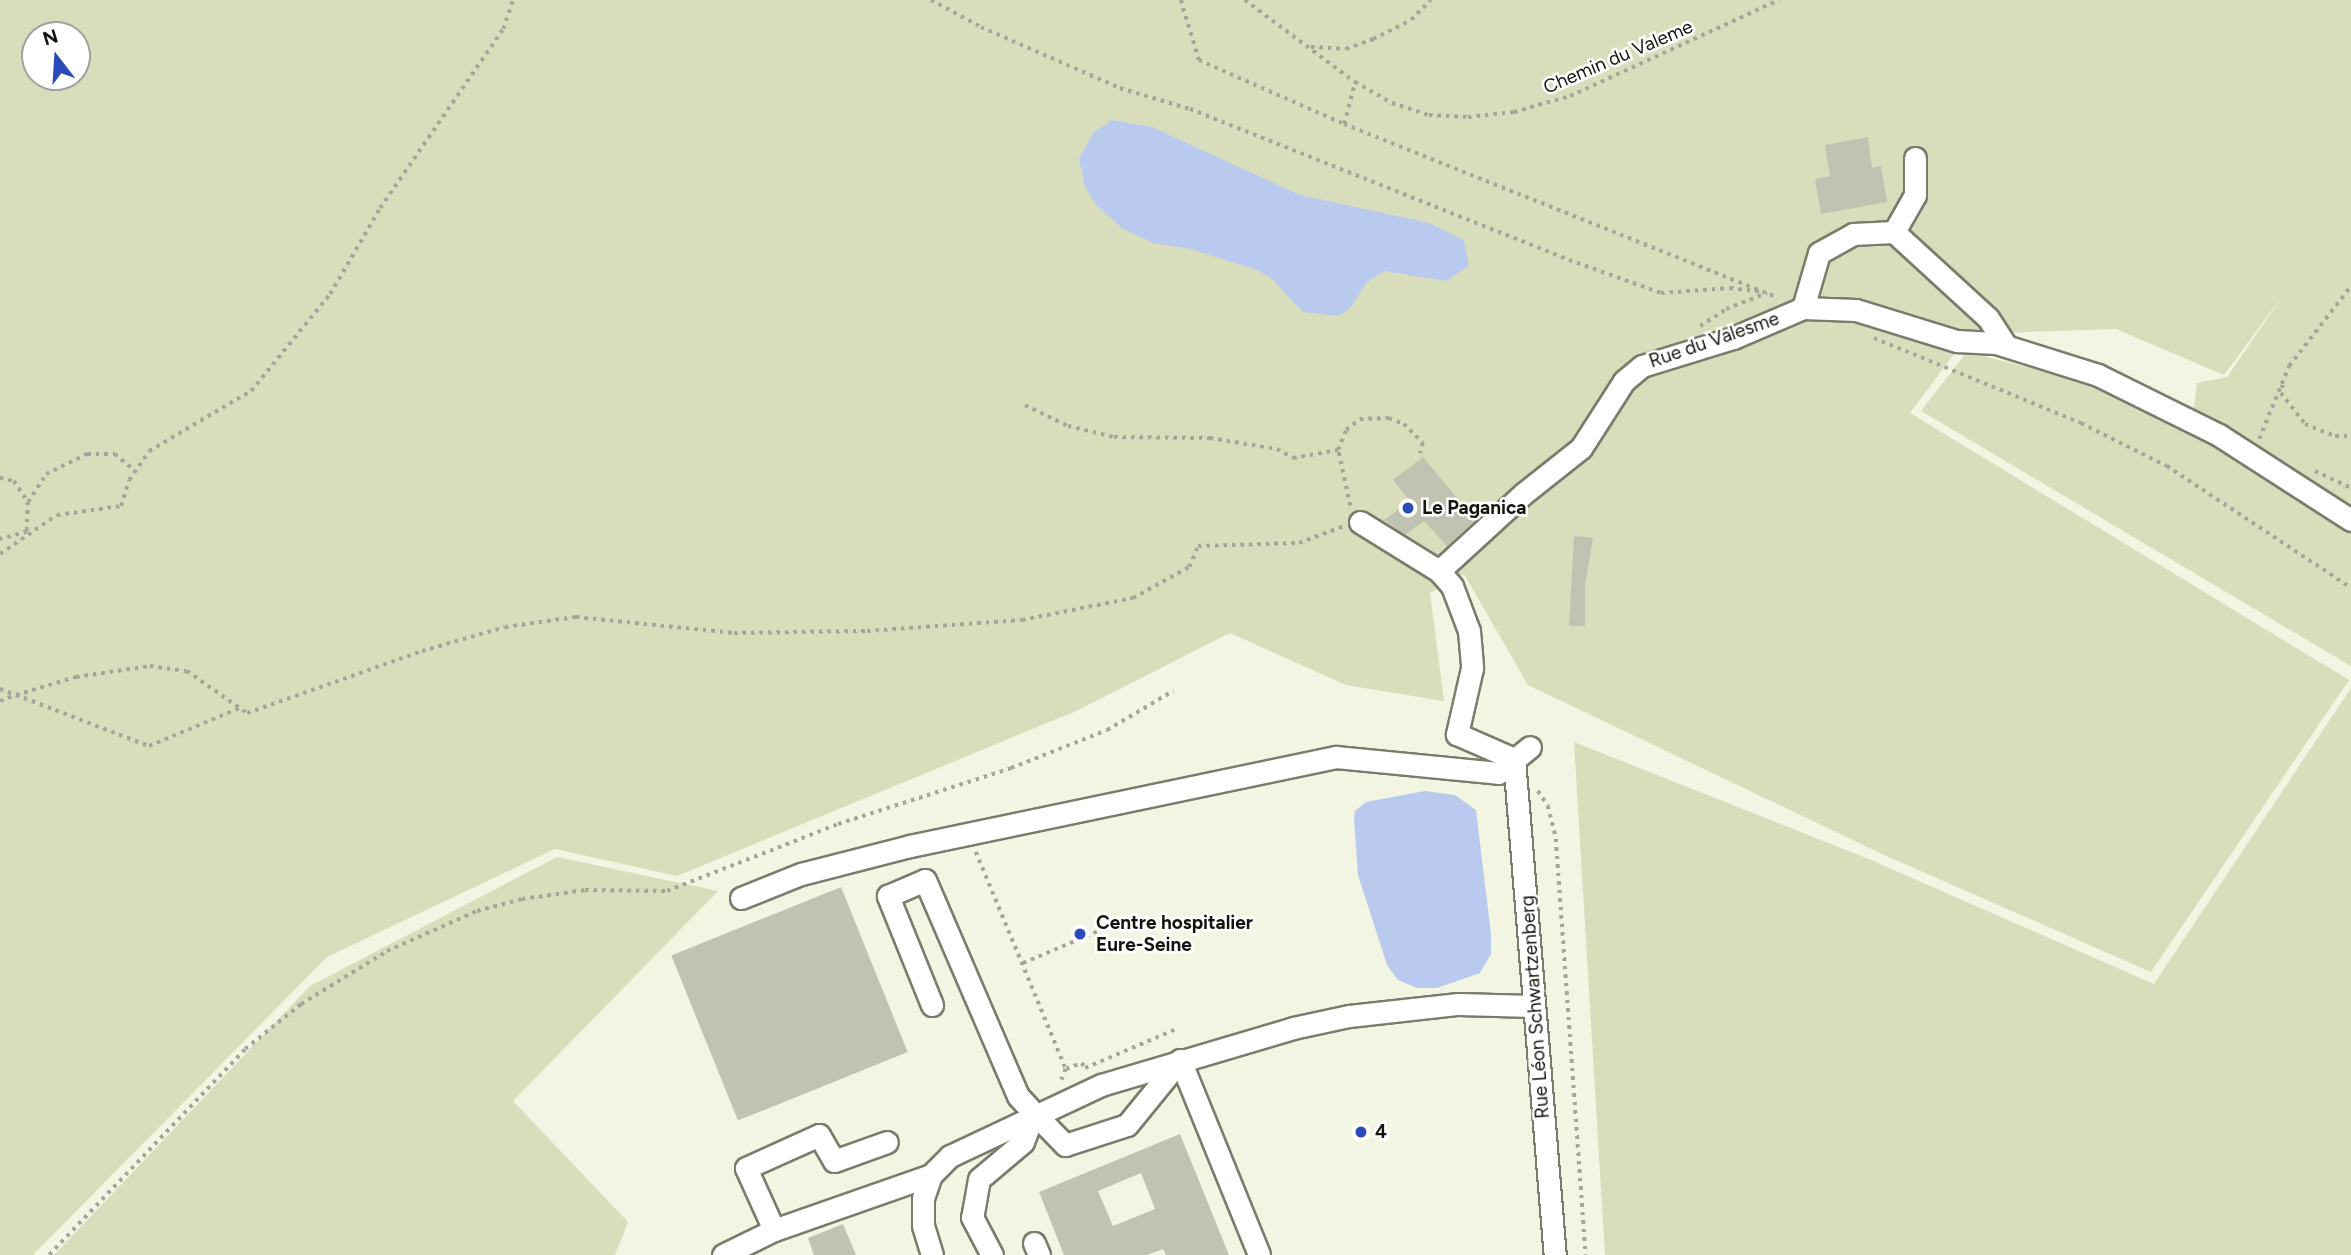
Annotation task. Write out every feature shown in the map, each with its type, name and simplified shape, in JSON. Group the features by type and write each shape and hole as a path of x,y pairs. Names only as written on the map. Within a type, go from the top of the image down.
{"street":[{"path":"1894,232 1915,195 1915,158"},
{"path":"1803,309 1819,253 1835,240 1853,234 1894,232 1988,318 2006,346"},
{"name":"Rue du Valesme","path":"1439,571 1522,494 1581,448 1632,373 1670,354 1733,338 1803,309 1856,310 1957,341 2006,346 2123,385 2256,458 2351,520"},
{"path":"1360,522 1439,571 1452,586 1469,631 1473,688 1457,734 1522,753"},
{"path":"741,898 801,874 910,846 1336,757 1476,774 1498,773 1522,753"},
{"name":"Rue Léon Schwartzenberg","path":"1522,753 1520,788 1533,1006 1555,1255"},
{"path":"932,1004 888,896 925,880 1010,1090 1065,1145 1128,1125 1180,1060"},
{"path":"723,1255 774,1230 931,1175 950,1156 1034,1113 1180,1060 1406,1007 1533,1006"},
{"path":"1180,1060 1259,1255"},
{"path":"992,1255 972,1217 979,1180 1023,1142 1034,1113"},
{"path":"774,1230 746,1168 818,1135 835,1161 887,1142"},
{"path":"931,1175 923,1198 923,1225 932,1255"}],"path":[{"path":"0,554 27,532 57,515 121,506 135,471 149,451 251,391 289,350 330,295 380,208 503,29 513,0"},
{"path":"931,0 981,27 1120,88 1190,109 1577,263 1661,293 1730,288 1767,293 1726,309 1670,354"},
{"path":"1181,0 1199,60"},
{"name":"Chemin du Valeme","path":"1245,0 1355,82 1392,103 1429,115 1468,117 1514,112 1590,88 1779,0"},
{"path":"1308,47 1346,50 1411,20 1430,0"},
{"path":"1344,124 1355,82"},
{"path":"2256,458 2257,445 2288,366 2351,286"},
{"path":"2288,366 2281,393 2305,424 2335,436 2351,436"},
{"path":"1025,405 1068,426 1114,437 1210,438 1277,449 1293,458 1338,450"},
{"path":"0,701 76,677 150,666 187,671 247,713 505,627 576,617 734,633 867,631 1022,620 1133,598 1189,566 1198,546 1299,543 1360,522 1345,498 1338,450 1346,430 1360,419 1373,416 1389,418 1418,433 1423,443 1420,454"},
{"path":"27,532 28,502 46,474 86,454 115,454 135,471"},
{"path":"0,478 14,481 28,502"},
{"path":"0,539 27,532"},
{"path":"0,689 149,746 240,708"},
{"path":"50,1255 245,1049 301,1004 387,951 477,911 522,899 585,890 667,891 838,824 1011,768 1107,730 1173,691"},
{"path":"1520,788 1536,789 1548,806 1556,838 1587,1255"},
{"path":"976,850 1066,1069 1057,1091 1061,1102"},
{"path":"1023,963 1129,918"},
{"path":"1066,1069 1082,1063 1085,1068 1174,1030"}],"green space":[{"path":"0,0 2351,0 2351,666 1921,411 1967,352 2090,383 2191,432 2197,383 2227,377 2284,294 2224,375 2116,329 1969,334 1910,413 2349,680 2151,972 1882,854 1528,685 1464,574 1430,593 1444,701 1346,685 1230,633 1076,711 677,876 555,849 327,957 33,1255 0,1255"},
{"path":"2351,688 2351,1255 1605,1255 1574,742 1871,860 2154,984"},
{"path":"557,857 718,891 513,1101 628,1222 615,1255 54,1255 310,986"}],"water":[{"path":"1112,120 1152,127 1300,195 1429,223 1464,240 1469,266 1446,281 1384,271 1367,282 1350,308 1338,316 1303,312 1271,278 1257,270 1191,249 1153,243 1123,229 1096,205 1085,187 1079,158 1094,132"},
{"path":"1425,791 1455,795 1476,810 1491,934 1491,954 1480,973 1437,988 1417,988 1398,980 1387,965 1358,875 1354,820 1355,811 1366,802"}],"building":[{"path":"1868,137 1872,168 1881,166 1887,202 1821,214 1815,179 1830,176 1825,145"},
{"path":"1423,457 1475,520 1447,546 1424,521 1405,535 1384,520 1410,501 1393,480"},
{"path":"1574,536 1593,538 1585,585 1585,626 1569,626"},
{"path":"841,887 908,1052 738,1121 671,956"},
{"path":"1180,1134 1229,1255 1166,1255 1163,1249 1147,1255 1064,1255 1039,1192","holes":["1141,1173 1155,1209 1113,1226 1098,1191"]},
{"path":"843,1224 856,1255 814,1255 808,1238"}],"place":[{"name":"Le Paganica","path":"1408,508"},
{"name":"Centre hospitalier Eure-Seine","path":"1080,934"},
{"name":"4","path":"1361,1132"}]}
